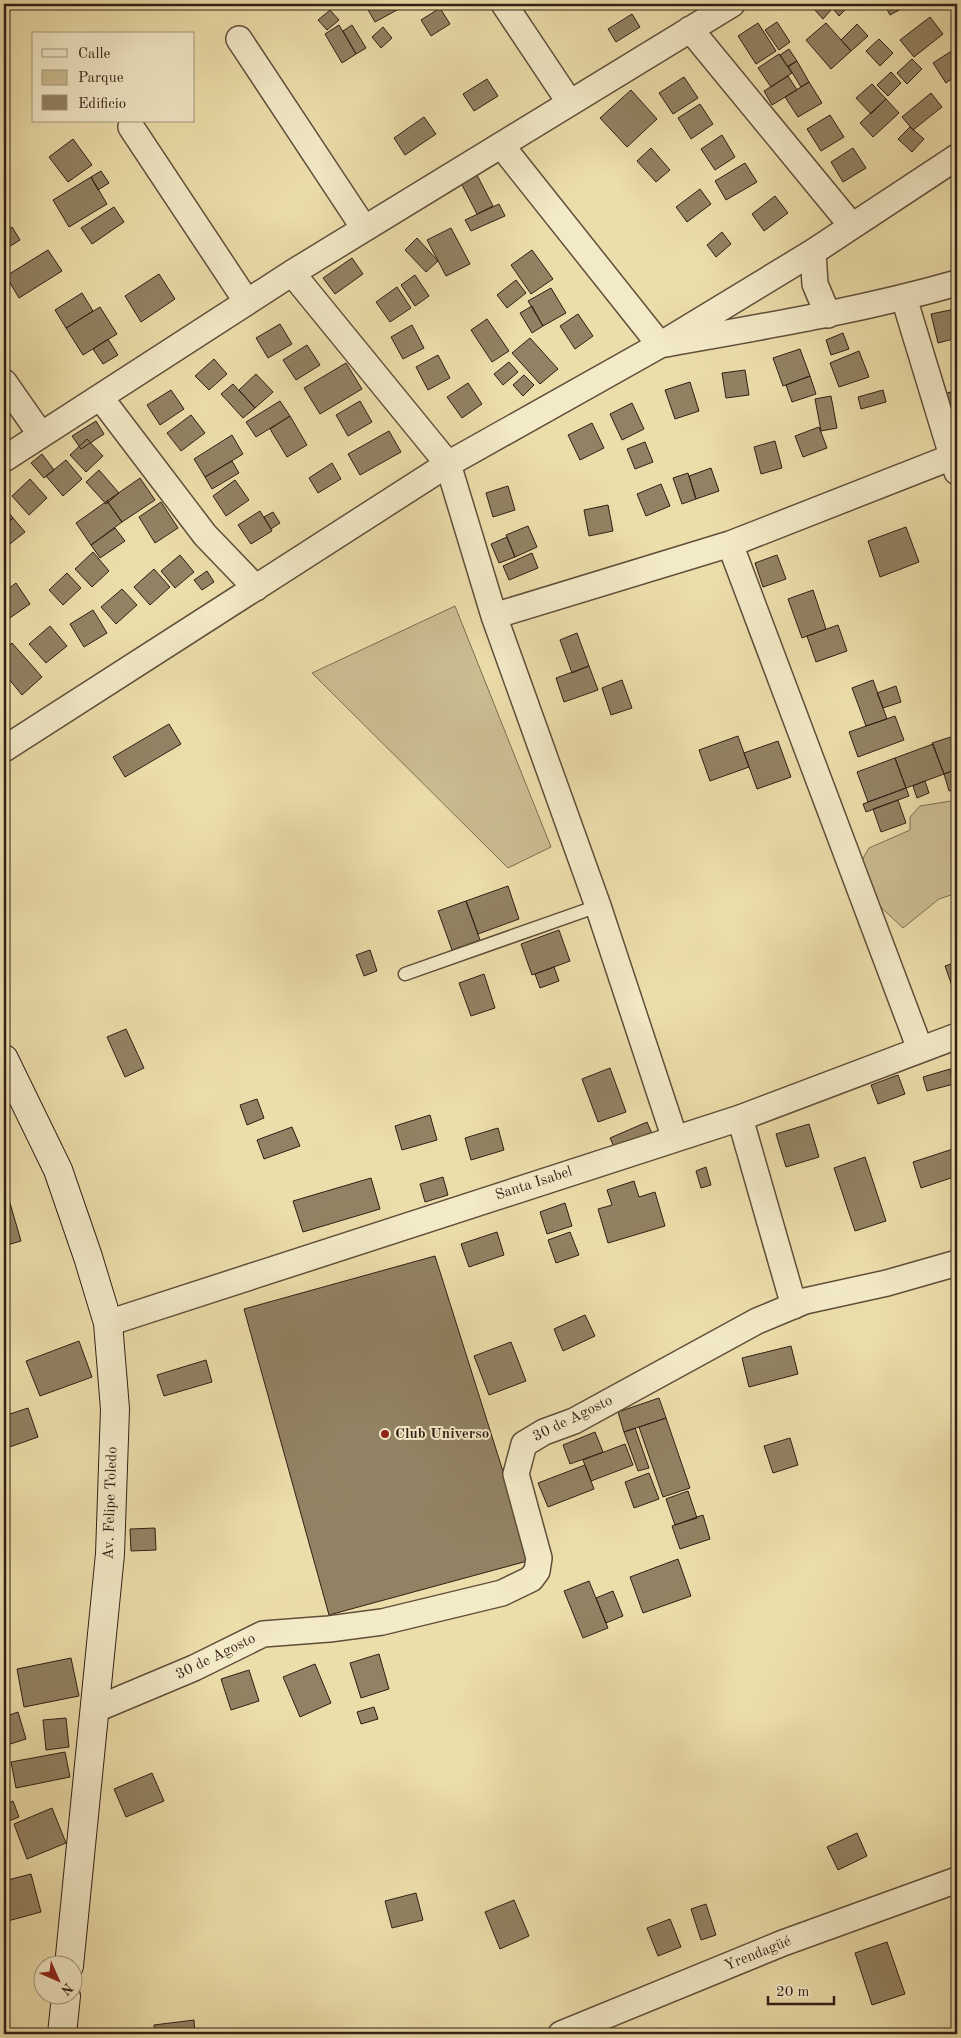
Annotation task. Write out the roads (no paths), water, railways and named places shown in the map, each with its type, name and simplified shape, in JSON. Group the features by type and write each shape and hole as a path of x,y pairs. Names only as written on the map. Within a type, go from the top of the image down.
{"main road":[{"name":"Av. Felipe Toledo","path":"4,1059 58,1170 108,1323 115,1418 110,1554 70,1956"},
{"path":"62,2034 65,2006"}],"street":[{"path":"504,4 570,103"},
{"path":"4,459 364,228 732,4"},
{"path":"690,30 852,226"},
{"path":"238,39 364,228"},
{"path":"131,128 247,302"},
{"path":"501,145 660,345"},
{"path":"4,749 448,464 660,345 813,252 957,157"},
{"path":"813,252 815,284 828,315"},
{"path":"292,273 448,464 494,616 598,906 675,1138"},
{"path":"660,345 828,315 904,298 957,283"},
{"path":"494,616 730,544 955,461 904,298"},
{"path":"4,382 40,436"},
{"path":"100,397 205,535 256,588"},
{"path":"730,544 920,1049"},
{"name":"Santa Isabel","path":"108,1323 740,1118 957,1036"},
{"path":"740,1118 794,1306"},
{"name":"30 de Agosto","path":"94,1710 194,1668 264,1634 329,1630 382,1622 487,1597 521,1585 531,1579 537,1571 539,1558 516,1474 524,1444 544,1432 574,1422 757,1321 794,1306 957,1262"},
{"name":"Yrendagüé","path":"561,2034 783,1943 957,1880"}],"lane":[{"path":"405,974 598,906"}],"place":[{"name":"Club Universo","path":"385,1434"}]}
